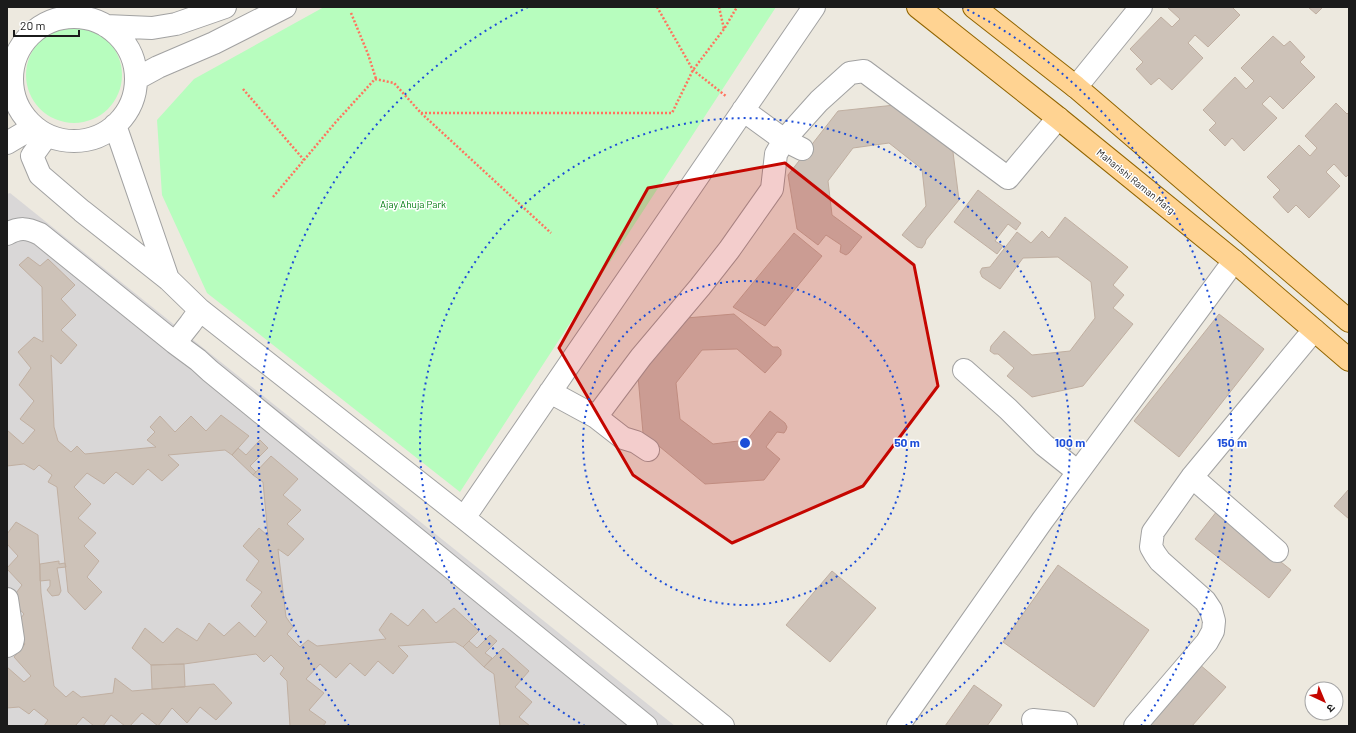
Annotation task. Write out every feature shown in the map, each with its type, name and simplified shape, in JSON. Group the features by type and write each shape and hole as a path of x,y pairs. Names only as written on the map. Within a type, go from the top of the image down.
{"main road":[{"name":"Maharishi Raman Marg","path":"918,7 1058,118 1234,262 1349,360"},
{"path":"974,7 1076,87 1349,321"}],"street":[{"path":"106,26 122,40 132,58 136,79 133,96 126,112 115,125 100,135 83,140 65,140 41,131 23,115 10,88 18,52 24,42 55,13 90,20 106,26 152,28 176,24 225,7"},
{"path":"136,79 158,67 214,43 285,7"},
{"path":"464,518 814,7"},
{"path":"1076,87 1141,7"},
{"path":"596,417 641,357 710,275 772,189 776,154 793,145 819,101 850,72 864,71 1008,178 1058,118"},
{"path":"743,110 793,145"},
{"path":"115,125 168,279"},
{"path":"7,144 41,131"},
{"path":"41,131 32,156 40,175 82,211 168,279 200,310 464,518 723,726"},
{"path":"7,234 13,231 29,228 40,234 198,360 646,726"},
{"path":"898,726 1042,521 1234,262"},
{"path":"175,343 200,310"},
{"path":"1135,726 1207,642 1213,630 1214,621 1211,610 1205,602 1160,561 1151,547 1153,532 1192,477 1314,330"},
{"path":"964,370 1008,408 1044,445 1078,472"},
{"path":"550,392 596,417 623,438 636,442 648,450"},
{"path":"1192,477 1277,551"},
{"path":"7,600 13,639 12,643 7,646"},
{"path":"1033,720 1062,723 1066,726"}],"path":[{"path":"656,7 693,70 743,110"},
{"path":"719,7 724,29"},
{"path":"421,113 672,113 693,70 724,29 737,7"},
{"path":"351,13 368,54 376,80"},
{"path":"273,197 335,123 375,79 394,83 421,113 551,233"},
{"path":"243,88 304,160"}],"highlighted area":[{"path":"785,163 914,265 938,386 863,486 732,543 633,475 559,348 648,188"}],"shaded area":[{"path":"10,193 675,726 7,726 7,194"}],"green space":[{"name":"Ajay Ahuja Park","path":"324,7 776,7 460,492 207,293 162,195 157,120 194,79"},
{"path":"74,27 92,31 101,35 108,41 114,48 118,57 122,75 118,93 114,102 108,109 101,115 92,119 74,123 56,119 47,115 40,109 34,102 30,93 26,75 30,57 34,48 40,41 47,35 56,31"}],"building":[{"path":"1167,7 1232,7 1240,15 1208,47 1195,35 1188,43 1203,58 1172,90 1159,78 1151,85 1136,69 1143,62 1130,49 1161,17 1172,27 1180,19"},
{"path":"1308,7 1323,7 1316,14"},
{"path":"1273,36 1284,46 1290,41 1305,57 1300,62 1315,77 1283,109 1270,96 1262,104 1277,118 1244,151 1232,138 1225,146 1209,130 1216,123 1203,110 1235,77 1246,89 1254,81 1241,68"},
{"path":"1336,103 1347,114 1349,112 1349,174 1346,177 1334,164 1326,172 1340,186 1309,218 1296,205 1288,213 1273,197 1280,190 1267,177 1299,145 1310,156 1317,148 1305,136"},
{"path":"895,105 953,152 959,200 926,240 922,248 917,247 902,235 926,206 922,169 889,143 853,148 828,181 832,215 862,237 846,255 840,252 841,245 826,235 818,245 797,229 788,175 838,111"},
{"path":"978,190 1021,223 1016,230 1008,224 995,241 1003,246 997,254 954,222"},
{"path":"1065,217 1128,267 1113,285 1124,295 1113,308 1133,324 1083,386 1032,397 1007,376 1014,368 998,354 994,354 990,351 991,346 1004,331 1032,355 1070,351 1095,318 1091,282 1058,257 1023,258 1000,289 982,277 980,272 982,268 990,267 1017,232 1031,243 1042,231 1049,238"},
{"path":"794,233 822,256 765,326 733,307"},
{"path":"28,257 40,266 48,259 75,285 61,299 76,315 61,330 77,345 61,364 51,355 54,427 58,441 71,452 77,446 85,454 156,447 147,440 155,432 150,427 160,416 175,432 191,416 206,431 221,415 249,436 232,455 225,450 168,455 179,465 162,481 148,469 133,485 116,472 104,484 87,473 74,487 91,504 78,518 96,533 84,546 99,561 87,577 102,592 85,610 68,592 57,487 48,482 52,475 39,465 34,470 24,464 7,466 7,430 23,444 35,430 20,419 34,401 19,385 31,368 18,352 34,337 43,342 42,287 19,265"},
{"path":"734,314 773,347 778,347 781,350 781,355 765,373 737,349 702,350 676,383 680,419 713,444 747,440 770,411 785,423 787,427 784,433 777,432 766,447 780,459 764,480 705,484 643,433 638,376 686,318"},
{"path":"1219,314 1264,349 1179,457 1134,421"},
{"path":"260,440 268,448 250,466 256,472 253,475 232,455 238,448 246,455"},
{"path":"271,456 298,479 283,495 301,510 287,524 304,539 288,556 278,549 286,617 293,627 287,634 300,647 308,640 317,646 386,639 379,630 391,613 408,626 423,609 436,623 454,608 479,631 463,647 455,642 398,646 408,656 393,674 378,661 365,676 350,663 336,678 320,664 306,679 324,693 309,710 326,722 323,726 290,726 287,681 280,674 284,668 271,655 264,662 256,654 184,664 151,665 132,648 145,628 163,643 177,628 197,641 209,623 224,636 239,622 255,637 267,622 251,606 262,592 246,580 259,561 243,546 259,528 268,536 263,482 253,475"},
{"path":"1349,489 1349,519 1334,506"},
{"path":"1217,511 1291,570 1269,598 1195,539"},
{"path":"16,522 38,535 41,593 54,686 66,697 73,691 81,697 113,693 115,678 132,691 214,684 232,703 216,720 200,707 187,723 172,708 158,726 142,713 130,726 125,726 111,715 103,726 94,726 83,717 75,726 44,726 48,720 34,709 29,714 19,707 7,708 7,667 24,682 31,676 14,657 25,644 13,628 24,614 11,600 22,585 7,569 18,556 7,544 7,534"},
{"path":"59,561 59,564 65,563 66,567 57,568 61,591 59,595 52,596 47,590 50,586 50,580 40,581 40,564"},
{"path":"1058,565 1149,630 1094,707 1003,642"},
{"path":"832,571 876,608 830,662 786,625"},
{"path":"490,635 497,641 485,653 492,658 484,667 463,647 469,641 477,648"},
{"path":"503,648 529,671 515,687 532,702 519,717 530,726 500,726 494,674 484,667"},
{"path":"184,664 185,687 152,689 151,665"},
{"path":"1199,664 1226,687 1192,726 1145,726"},
{"path":"974,685 1002,705 987,726 945,726"}]}
